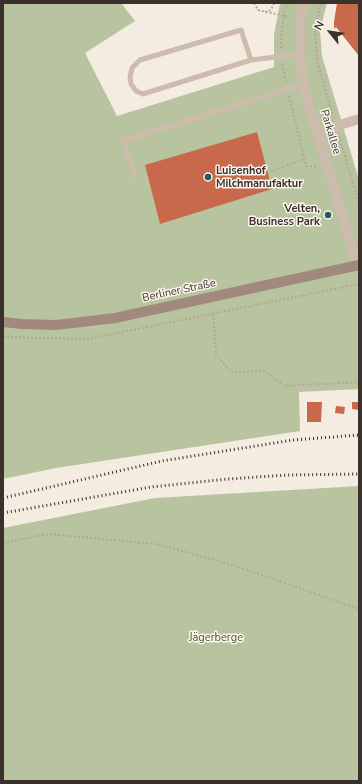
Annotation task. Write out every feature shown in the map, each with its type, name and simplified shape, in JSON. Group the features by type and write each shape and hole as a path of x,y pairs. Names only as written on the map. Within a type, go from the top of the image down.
{"main road":[{"name":"Berliner Straße","path":"3,322 56,325 115,318 358,265"}],"street":[{"name":"Parkallee","path":"304,3 300,19 300,54 303,84 358,265"},
{"path":"317,132 359,119"}],"lane":[{"path":"251,60 241,30 140,60 132,68 130,77 131,84 136,91 143,94 251,60 300,54"},
{"path":"136,178 123,141 303,84"}],"path":[{"path":"254,3 258,10 300,19"},
{"path":"264,12 271,10 274,3"},
{"path":"321,3 315,29 317,60 359,204"},
{"path":"271,171 304,159"},
{"path":"3,337 88,339 359,284"},
{"path":"213,314 216,355 231,372 264,371 286,386 359,382"},
{"path":"3,543 48,534 156,544 230,564 359,609"}],"green space":[{"path":"3,3 121,3 135,21 85,53 117,116 274,67 274,35 280,3 327,3 320,30 322,56 359,180 359,389 299,392 300,431 56,468 3,479"},
{"name":"Jägerberge","path":"359,486 359,781 3,781 3,528 155,498"}],"building":[{"path":"337,3 359,3 359,56 336,27 334,29"},
{"name":"Luisenhof Milchmanufaktur","path":"257,132 272,189 160,224 145,165"},
{"path":"307,402 322,402 321,422 307,422"},
{"path":"352,402 359,402 359,410 352,409"},
{"path":"336,406 345,407 344,414 335,413"}],"railway":[{"path":"3,498 162,461 293,440 359,435"},
{"path":"3,513 151,487 228,479 288,475 359,474"}],"place":[{"name":"Luisenhof Milchmanufaktur","path":"208,177"},
{"name":"Velten, Business Park","path":"328,215"}]}
